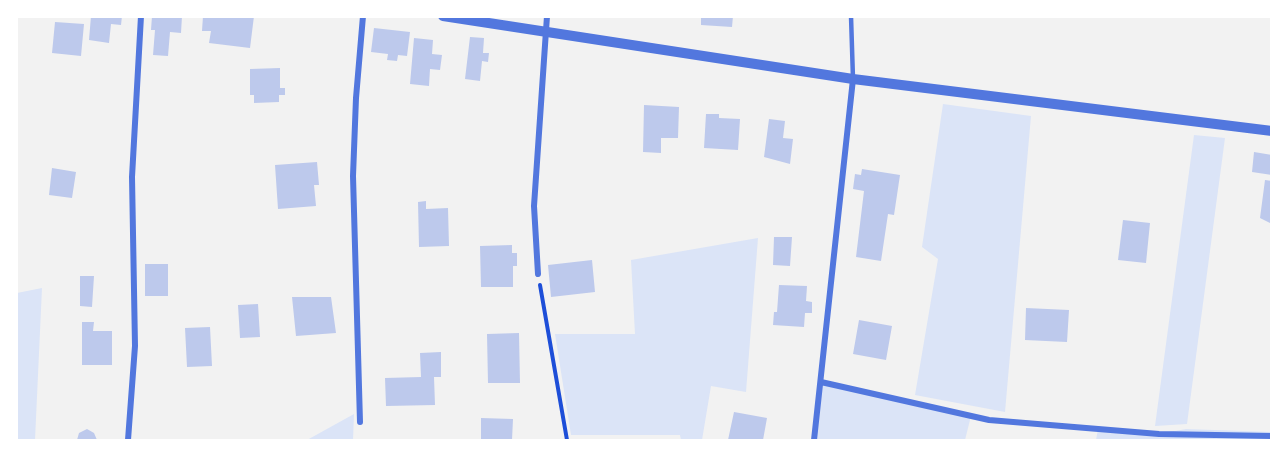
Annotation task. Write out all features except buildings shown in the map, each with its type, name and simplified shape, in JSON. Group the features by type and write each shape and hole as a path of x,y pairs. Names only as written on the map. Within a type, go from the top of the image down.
{"street":[{"path":"128,441 135,346 132,177 141,16"},
{"path":"360,422 353,176 356,98 363,16"},
{"path":"443,16 853,79 1272,131"},
{"path":"538,274 534,206 547,16"},
{"path":"813,441 853,79"},
{"path":"821,381 989,420 1159,434 1272,436"}],"lane":[{"path":"851,16 853,79"}],"path":[{"path":"538,274 567,441"}],"shaded area":[{"path":"943,104 1031,116 1005,412 915,395 938,259 922,247"},
{"path":"1194,135 1225,138 1187,424 1155,426"},
{"path":"758,238 746,392 711,386 702,440 681,440 680,435 571,435 555,334 635,334 631,260"},
{"path":"42,288 35,440 17,440 17,293"},
{"path":"821,382 971,416 965,440 814,440"},
{"path":"354,414 353,440 307,440"},
{"path":"1098,429 1159,434 1186,429 1271,432 1271,440 1096,440"}]}
